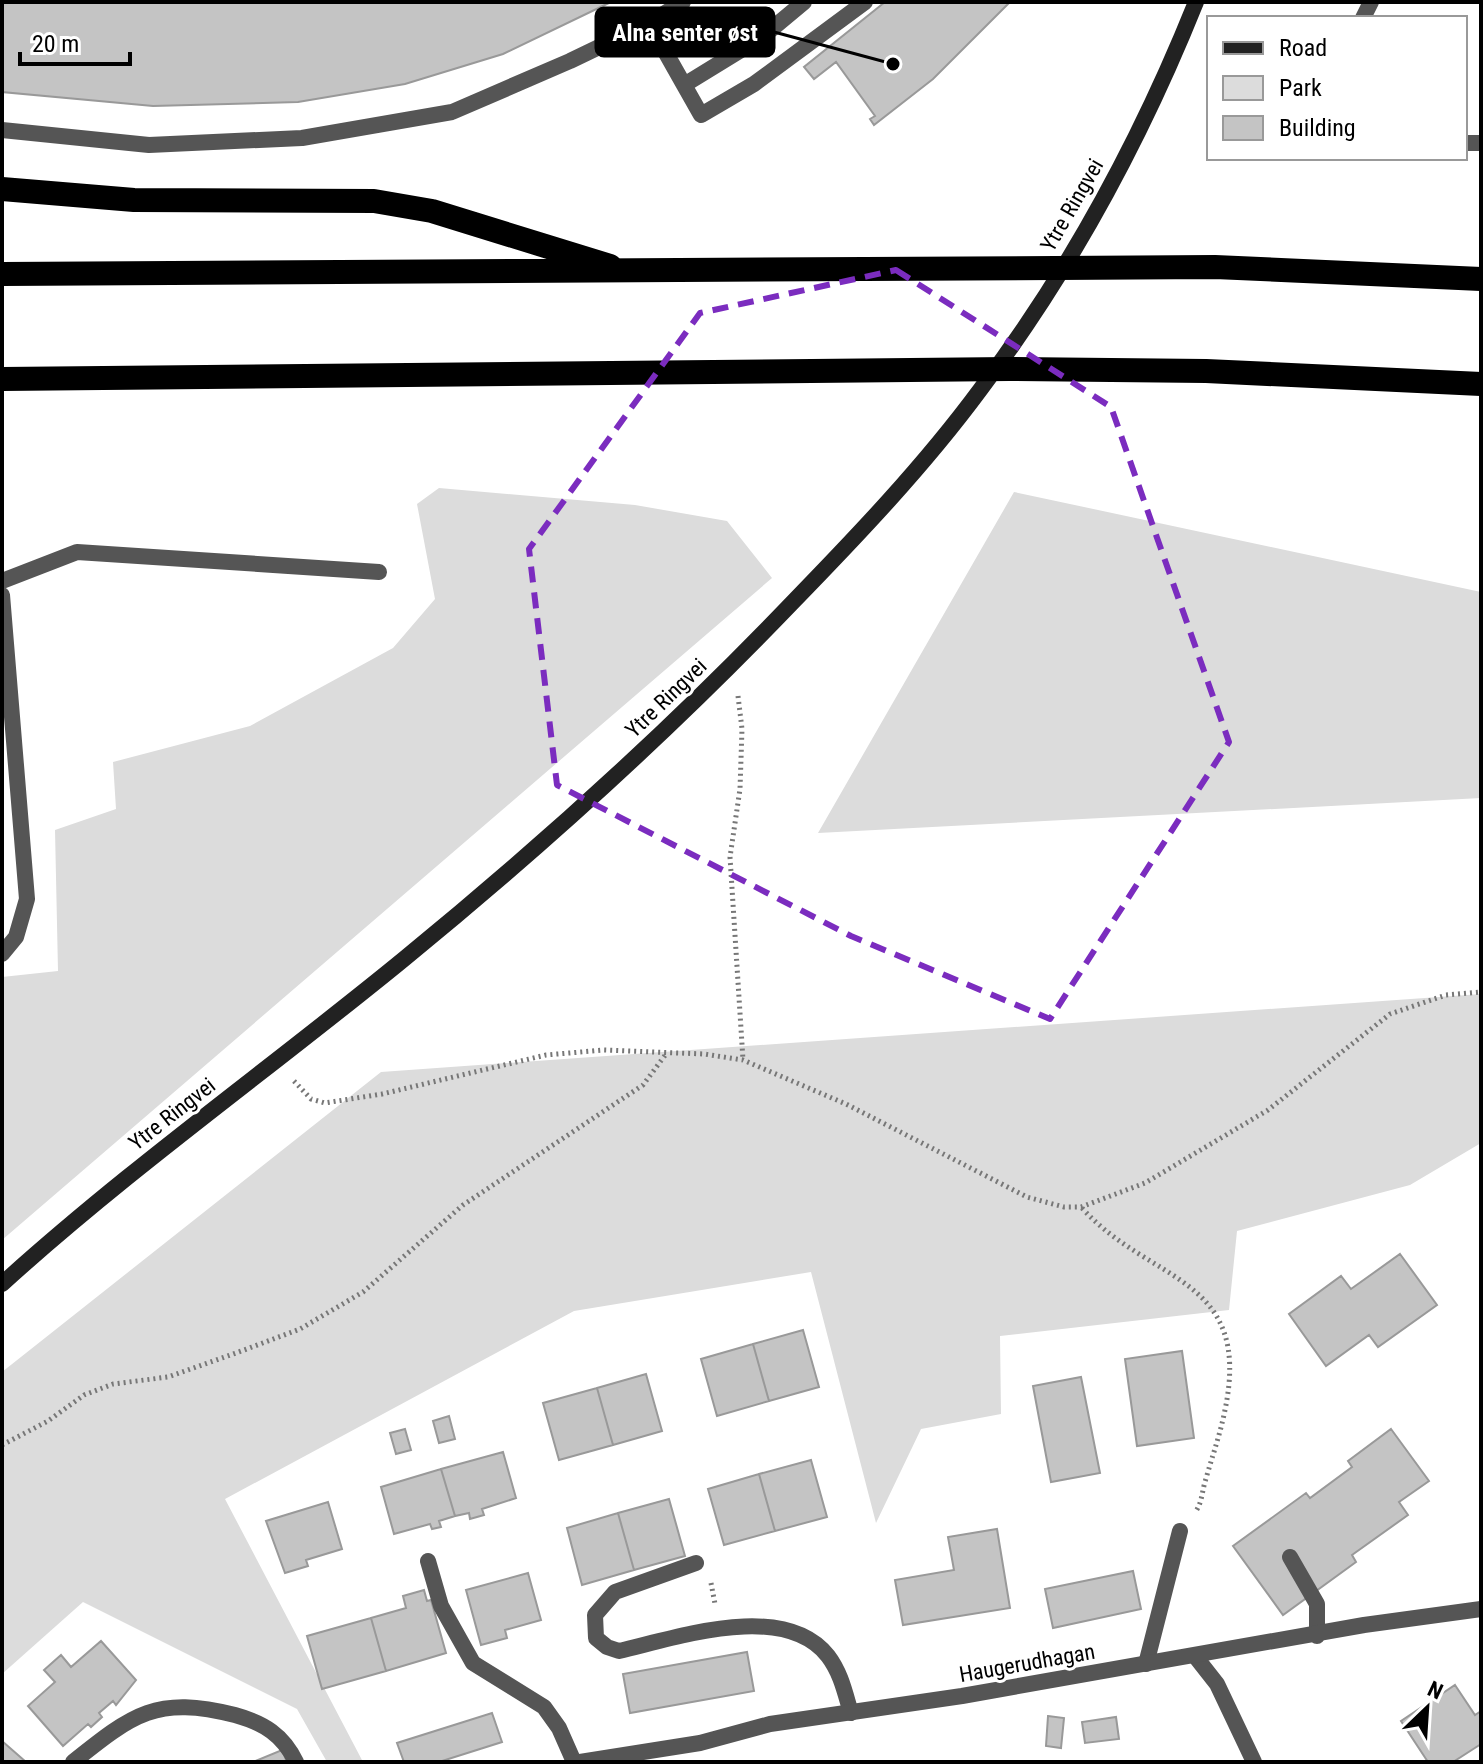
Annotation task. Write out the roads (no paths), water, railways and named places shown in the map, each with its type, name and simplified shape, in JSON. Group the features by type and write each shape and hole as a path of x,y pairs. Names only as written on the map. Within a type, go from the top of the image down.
{"highway":[{"path":"2,189 134,200 374,201 445,215 633,273"},
{"path":"2,274 633,273 952,266 1215,267 1481,279"},
{"path":"2,379 1009,369 1206,371 1481,384"}],"main road":[{"name":"Ytre Ringvei","path":"2,1284 95,1203 381,978 515,867 683,713 846,547 939,442 1021,332 1089,223 1179,46 1196,2"}],"street":[{"path":"2,130 149,145 302,138 452,112 649,23 683,2"},
{"path":"684,85 762,37 804,2"},
{"path":"649,23 701,115 754,84 865,2"},
{"path":"2,581 77,552 379,572"},
{"path":"2,595 18,822 27,899 16,937 2,954"},
{"path":"1146,1664 1180,1531"},
{"path":"1290,1557 1317,1604 1317,1636"},
{"path":"428,1561 441,1606 473,1663 544,1707 577,1762"},
{"path":"702,1567 615,1592 595,1615 596,1638 607,1647 619,1651 713,1629 758,1626 785,1630 806,1638 827,1655 839,1675 851,1713"},
{"name":"Haugerudhagan","path":"577,1762 700,1743 770,1724 1481,1609"},
{"path":"1195,1656 1217,1684 1254,1762"},
{"path":"73,1762 132,1719 177,1704 259,1722 281,1738 296,1762"}],"place":[{"name":"Alna senter øst","path":"893,64"}]}
